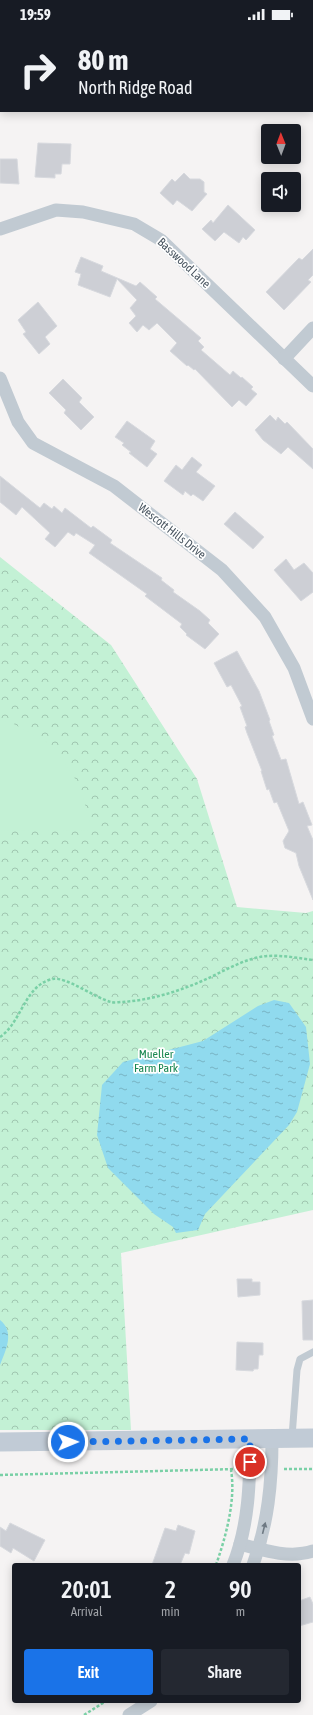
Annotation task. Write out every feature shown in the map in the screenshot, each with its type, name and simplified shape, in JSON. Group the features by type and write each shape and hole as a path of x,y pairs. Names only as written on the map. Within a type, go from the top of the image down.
{"street":[{"name":"Basswood Lane","path":"0,228 56,210 83,212 134,224 161,240 313,386"},
{"path":"284,359 313,328"},
{"name":"Wescott Hills Drive","path":"0,378 18,422 33,443 114,486 222,570 265,617 294,668 313,719"},
{"path":"0,1442 313,1438"},
{"path":"234,1563 240,1544 246,1515 250,1469 250,1439"},
{"path":"254,1563 269,1502 272,1469 272,1439"},
{"path":"240,1544 258,1549 290,1554 313,1551"},
{"path":"118,1715 133,1703"},
{"path":"129,1715 148,1703"}],"lane":[{"path":"292,1438 297,1370 300,1359 313,1352"}],"path":[{"path":"0,1037 8,1029 34,990 41,984 53,979 67,982 86,992 112,1002 128,1001 170,994 202,981 234,965 267,956 313,960"},
{"path":"0,1475 250,1469"},
{"path":"272,1469 313,1469"},
{"path":"217,1563 227,1523 232,1490 231,1470"},
{"path":"84,1715 103,1703"}],"green space":[{"name":"Mueller Farm Park","path":"0,557 111,645 197,779 237,907 306,913 313,911 313,1210 121,1253 131,1430 0,1430"},
{"path":"0,720 10,722 52,745 80,786 92,830 0,831"}],"water":[{"path":"274,1000 289,1003 306,1027 310,1064 297,1112 289,1125 205,1214 198,1230 176,1233 173,1227 154,1214 108,1168 97,1135 102,1085 123,1062 203,1041 258,1006"},
{"path":"0,1320 5,1325 7,1330 8,1341 0,1365"}],"building":[{"path":"38,143 71,144 70,164 62,164 61,174 55,174 55,178 35,177"},
{"path":"0,159 17,159 19,184 0,183"},
{"path":"184,173 190,179 200,179 204,182 204,192 207,194 192,211 177,200 173,205 160,193 172,179 175,182"},
{"path":"228,205 255,230 246,240 243,237 239,243 224,232 215,241 202,229 211,220 213,223"},
{"path":"313,249 313,275 308,280 311,282 284,310 266,292 299,258 302,260"},
{"path":"81,257 103,266 101,271 136,286 140,282 157,297 155,299 201,338 198,341 204,347 201,350 230,375 233,371 241,378 242,377 253,387 251,389 257,394 246,406 239,400 232,407 195,369 194,370 188,365 187,366 170,351 177,343 157,323 149,330 143,325 137,332 129,323 136,316 130,308 137,300 117,279 110,297 78,285 81,274 75,272"},
{"path":"38,302 57,326 45,337 50,344 39,354 23,334 26,332 18,320"},
{"path":"63,379 82,398 79,402 94,417 81,430 64,413 66,410 49,393"},
{"path":"270,415 276,421 278,417 285,424 287,422 313,449 313,469 288,447 281,454 263,440 255,430"},
{"path":"127,421 155,441 150,449 157,454 147,467 129,453 131,452 122,445 124,443 115,437"},
{"path":"192,457 202,465 196,472 215,486 203,501 193,494 191,496 185,491 183,495 164,481 176,465 182,470"},
{"path":"0,476 40,508 44,503 52,509 54,506 62,513 65,508 91,528 93,526 112,540 110,543 162,578 161,580 174,590 173,592 210,620 208,623 219,634 205,649 186,635 187,634 180,627 182,624 145,596 147,594 89,553 95,545 76,533 74,536 68,532 55,547 45,539 50,533 22,507 16,515 0,502"},
{"path":"235,512 264,537 253,549 224,524"},
{"path":"286,559 294,570 304,563 313,573 313,592 301,601 274,570"},
{"path":"237,651 259,691 270,720 269,721 274,735 272,736 281,760 286,759 299,804 303,802 312,825 307,826 313,840 313,900 299,866 296,853 285,848 283,841 289,831 277,802 274,803 269,789 267,790 262,771 245,727 247,726 240,707 242,706 231,685 227,687 214,663"},
{"path":"237,1279 252,1279 252,1282 260,1282 260,1295 238,1297"},
{"path":"313,1300 313,1340 303,1340 302,1301"},
{"path":"237,1342 263,1343 263,1355 259,1355 258,1369 254,1369 253,1371 236,1370"},
{"path":"10,1523 45,1540 34,1561 13,1548 11,1553 0,1546 0,1527 6,1531"},
{"path":"178,1525 195,1531 189,1554 185,1553 181,1563 153,1563 165,1528 176,1531"},
{"path":"310,1597 313,1604 313,1622 301,1625 301,1600"}],"route":[{"path":"68,1442 250,1439 250,1462"}]}
